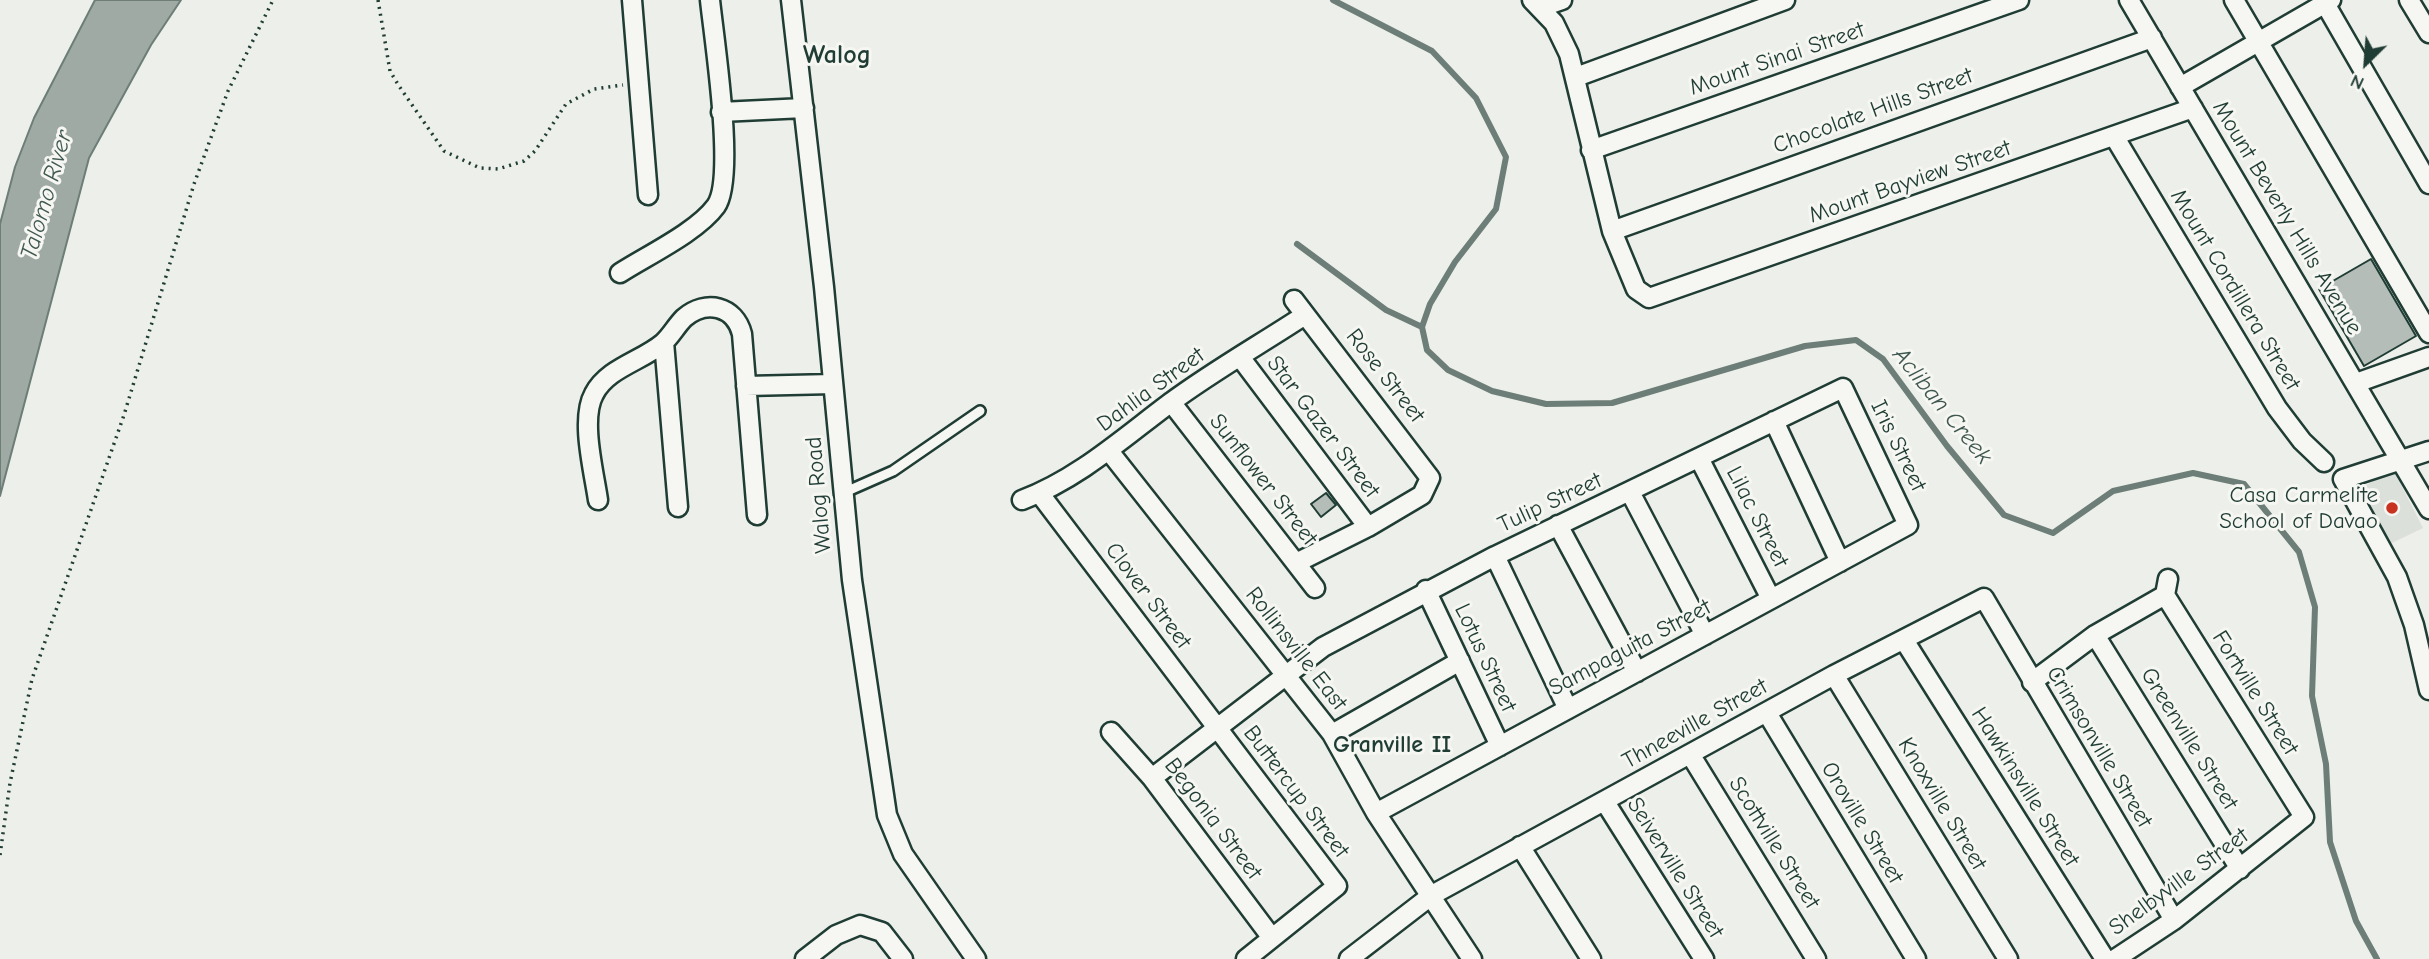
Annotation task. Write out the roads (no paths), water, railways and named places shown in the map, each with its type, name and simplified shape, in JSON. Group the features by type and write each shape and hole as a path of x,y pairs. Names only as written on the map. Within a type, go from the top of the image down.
{"street":[{"path":"632,0 648,195"},
{"path":"620,273 706,218 717,204 723,188 721,112 710,0"},
{"name":"Walog Road","path":"791,0 852,580 890,825 903,854 976,959"},
{"path":"1537,3 1562,0"},
{"path":"1576,77 1785,0"},
{"name":"Mount Sinai Street","path":"1591,150 2019,0"},
{"name":"Mount Beverly Hills Avenue","path":"2129,0 2429,509"},
{"path":"2234,0 2429,333"},
{"path":"2409,0 2429,33"},
{"path":"2180,87 2326,1 2429,184"},
{"path":"1537,3 1561,35 1576,77 1612,231"},
{"name":"Chocolate Hills Street","path":"1612,231 2151,38"},
{"path":"721,112 804,108"},
{"name":"Mount Bayview Street","path":"1612,231 1636,289 1644,297 1655,298 2193,108"},
{"name":"Mount Cordillera Street","path":"2114,136 2282,416 2323,462"},
{"name":"Rose Street","path":"1294,300 1428,470 1429,484 1422,495 1368,527"},
{"path":"598,500 588,423 593,394 609,377 664,342 687,315 699,309 716,308 730,312 738,320 742,334 757,515"},
{"name":"Dahlia Street","path":"1022,500 1040,494 1109,451 1171,402 1306,315"},
{"path":"664,342 678,507"},
{"name":"Star Gazer Street","path":"1240,357 1368,527"},
{"path":"2356,383 2429,357"},
{"path":"746,386 833,384"},
{"name":"Tulip Street","path":"1152,778 1323,647 1426,590 1843,388"},
{"name":"Iris Street","path":"1843,388 1909,525"},
{"name":"Sunflower Street","path":"1171,402 1315,588"},
{"path":"1774,421 1840,562"},
{"name":"Rollinsville East","path":"1109,451 1332,734 1376,813 1472,959"},
{"path":"2429,451 2343,480 2398,577 2414,625 2429,690"},
{"name":"Lilac Street","path":"1699,458 1771,598"},
{"path":"1630,492 1705,635"},
{"name":"Clover Street","path":"1040,494 1217,727"},
{"path":"1558,525 1637,672"},
{"name":"Sampaguita Street","path":"1376,813 1909,525"},
{"path":"1296,563 1368,527"},
{"path":"1495,556 1568,709"},
{"name":"Fortville Street","path":"2095,635 2166,587 2304,817"},
{"name":"Lotus Street","path":"1426,590 1500,747"},
{"name":"Thneeville Street","path":"1349,959 1432,895 1834,675 1983,598"},
{"name":"Crimsonville Street","path":"1983,598 2174,920"},
{"path":"2032,682 2095,635"},
{"name":"Greenville Street","path":"2095,635 2240,869"},
{"name":"Hawkinsville Street","path":"1904,640 2105,959"},
{"path":"1332,734 1460,661"},
{"name":"Knoxville Street","path":"1834,675 2008,959"},
{"name":"Oroville Street","path":"1767,713 1916,959"},
{"name":"Buttercup Street","path":"1217,727 1337,886 1272,938"},
{"name":"Begonia Street","path":"1111,732 1152,778 1272,938"},
{"name":"Scottville Street","path":"1690,754 1816,959"},
{"name":"Seiverville Street","path":"1605,802 1704,959"},
{"name":"Shelbyville Street","path":"2115,959 2174,920 2304,817"},
{"path":"1520,846 1591,959"},
{"path":"804,959 836,935 860,925 881,932 902,959"},
{"path":"1246,959 1272,938"}],"lane":[{"path":"843,493 893,471 980,411"}],"water":[{"name":"Talomo River","path":"95,0 181,0 151,45 89,158 0,496 0,224 15,167 34,118"}],"waterway":[{"name":"Acliban Creek","path":"1333,0 1432,51 1476,98 1506,157 1496,209 1455,262 1430,304 1422,327 1427,350 1448,370 1492,391 1546,404 1612,403 1805,346 1856,340 1883,359 1947,446 2004,515 2053,533 2113,491 2193,473 2244,484 2299,552 2315,607 2312,696 2326,764 2330,842 2356,921 2377,959"},
{"path":"1297,244 1386,310 1422,327"}],"place":[{"name":"Casa Carmelite School of Davao","path":"2392,508"}],"district":[{"name":"Walog","path":"837,56"},
{"name":"Granville II","path":"1392,745"}]}
